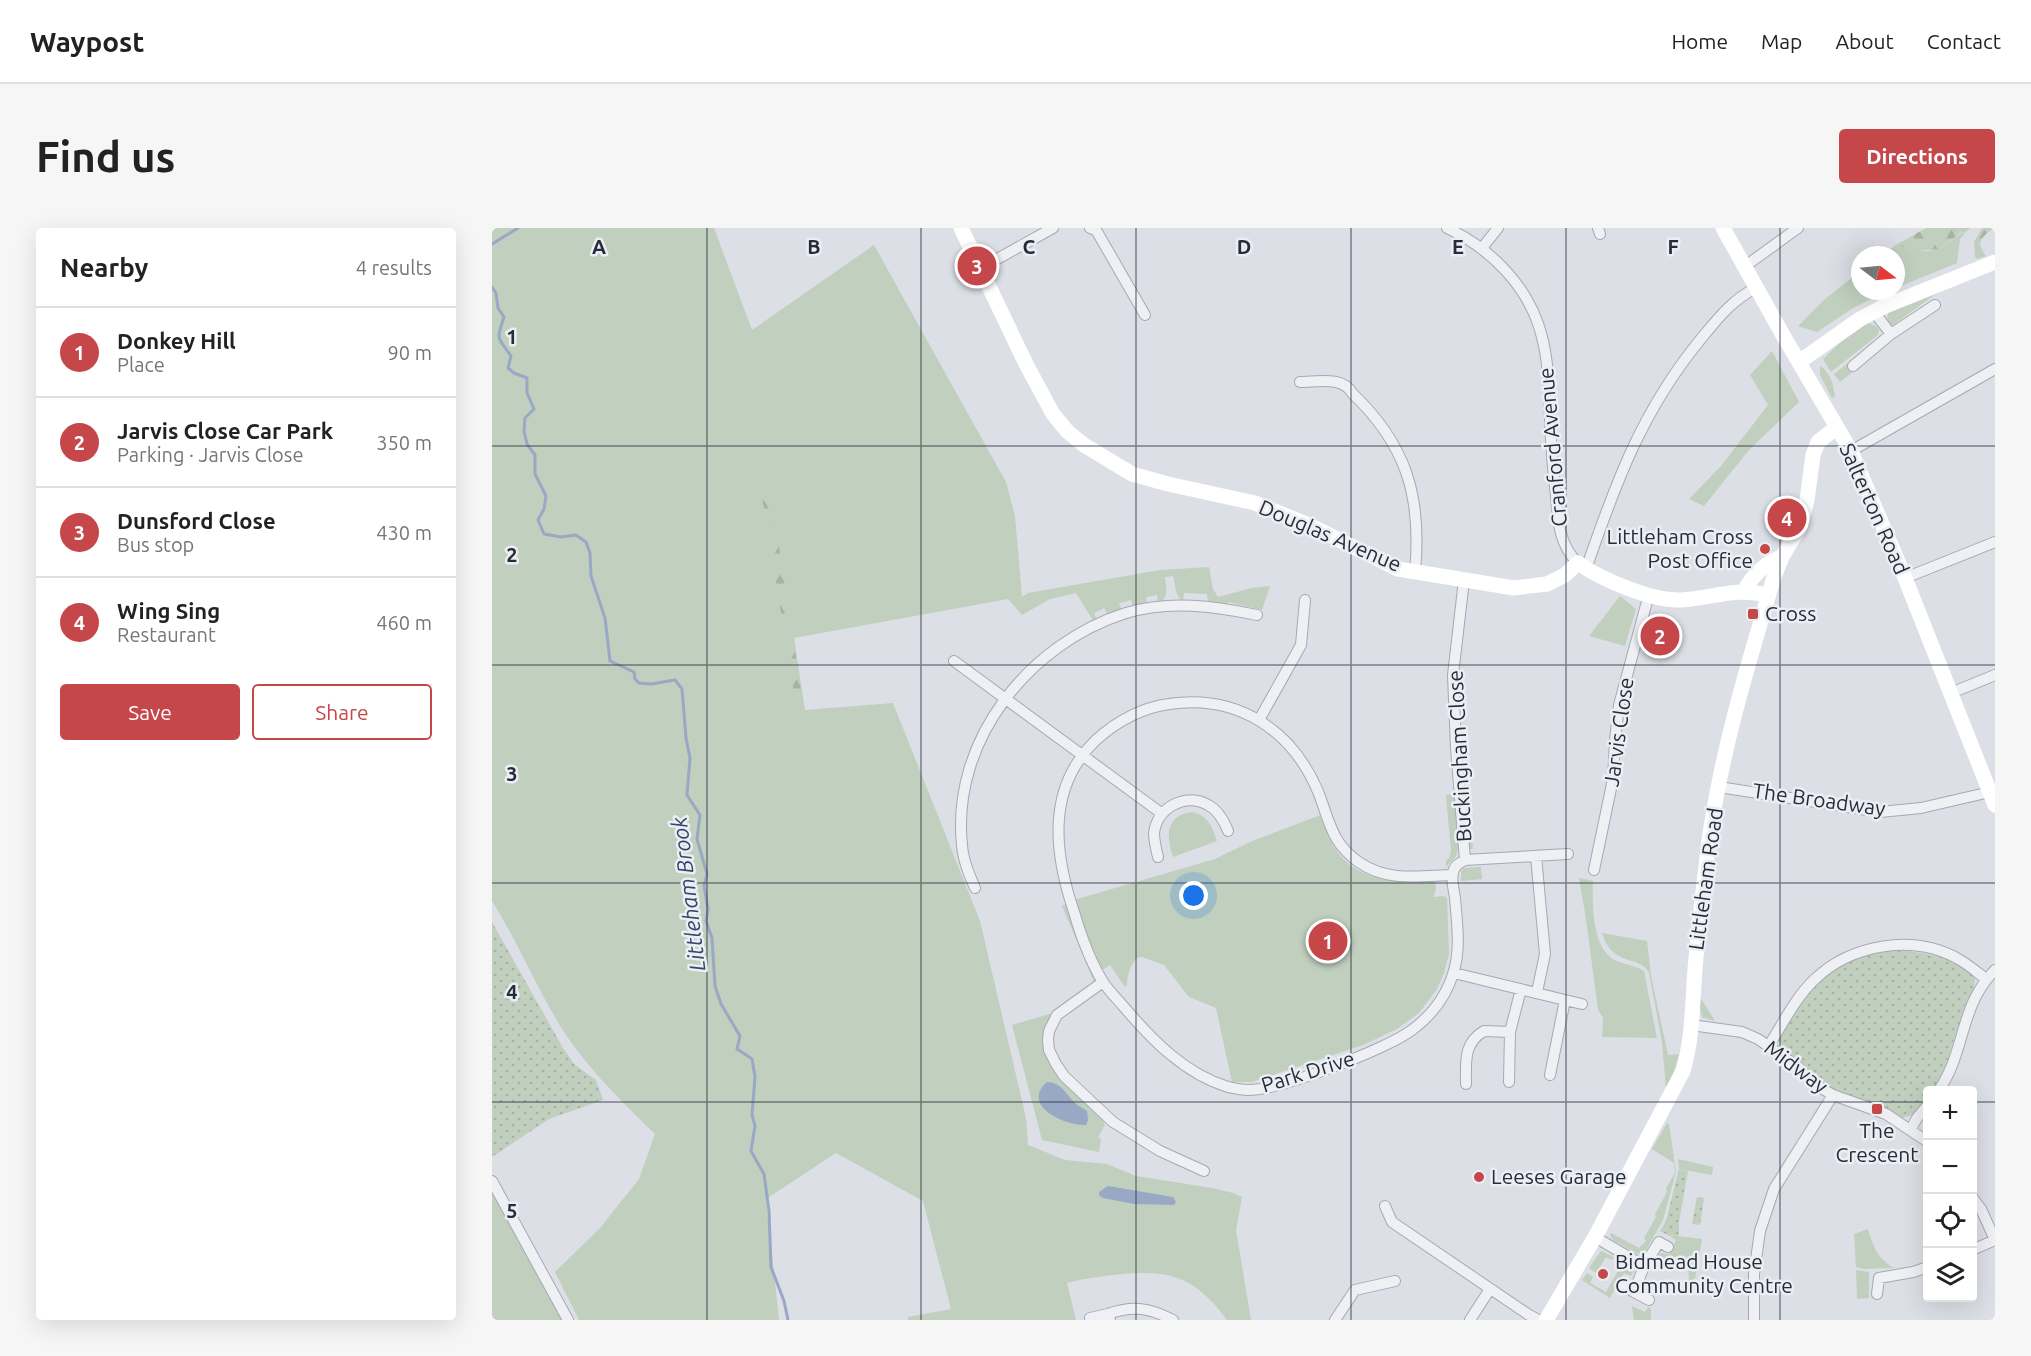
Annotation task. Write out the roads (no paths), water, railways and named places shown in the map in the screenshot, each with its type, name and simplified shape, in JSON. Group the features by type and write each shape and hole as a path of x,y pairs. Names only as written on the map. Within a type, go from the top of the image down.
{"street":[{"name":"Douglas Avenue","path":"961,228 1053,414 1067,431 1084,445 1132,474 1255,503 1311,526 1398,569 1514,588 1547,584 1582,566"},
{"path":"981,268 1053,228"},
{"path":"1090,228 1096,230 1145,315"},
{"name":"Cranford Avenue","path":"1447,228 1482,249 1509,273 1536,316 1548,378 1560,532 1569,555 1582,566"},
{"path":"1482,249 1498,228"},
{"name":"Salterton Road","path":"1723,228 1851,451 1905,578 1992,799"},
{"path":"1744,267 1798,228"},
{"path":"1798,362 1860,319 1960,274 1995,262"},
{"path":"1757,287 1728,307 1665,386 1624,465 1582,566 1608,580 1671,600 1744,591 1768,595"},
{"path":"1853,366 1891,334 1935,305"},
{"path":"1874,312 1891,334"},
{"path":"1851,451 1995,369"},
{"path":"1300,382 1341,382 1381,423 1402,460 1412,487 1417,536 1415,572"},
{"name":"Littleham Road","path":"1546,1320 1595,1237 1680,1077 1688,1052 1703,891 1719,774 1768,595 1782,557 1800,527 1808,500 1813,456 1818,442 1837,427"},
{"path":"1905,578 1995,542"},
{"path":"1744,591 1757,573 1782,557"},
{"name":"Buckingham Close","path":"1464,580 1453,675 1465,860"},
{"name":"Jarvis Close","path":"1594,870 1613,779 1619,705 1649,594"},
{"path":"1259,720 1301,645 1305,600"},
{"path":"975,888 966,865 960,820 970,769 983,735 1005,699 1033,667 1061,645 1087,630 1127,613 1173,605 1205,606 1257,615"},
{"path":"954,661 1161,813"},
{"path":"1951,693 1995,675"},
{"name":"Park Drive","path":"1191,701 1235,710 1259,720 1282,738 1299,757 1311,776 1331,832 1361,864 1396,878 1452,875 1457,942 1454,973 1446,991 1423,1021 1402,1037 1365,1054 1287,1082 1248,1091 1209,1080 1175,1059 1144,1031 1103,982 1081,935 1069,897 1061,867 1058,833 1059,812 1067,786 1083,755 1116,724 1154,707 1191,701"},
{"name":"The Broadway","path":"1719,787 1880,812 1992,799"},
{"path":"1158,857 1155,831 1161,813 1180,801 1201,802 1213,808 1228,831"},
{"path":"1452,875 1456,866 1465,860 1568,854"},
{"path":"1536,856 1545,954 1537,992"},
{"path":"1769,1045 1812,981 1834,963 1857,952 1893,946 1930,949 1960,960 1986,979"},
{"path":"1941,1086 1951,1068 1970,1007 1986,979 1995,970"},
{"path":"1454,973 1582,1004"},
{"path":"1103,982 1057,1015 1048,1031 1049,1050 1056,1064 1065,1076 1113,1122 1160,1151 1204,1171"},
{"path":"1509,1082 1510,1032 1521,989"},
{"path":"1550,1076 1565,1000"},
{"name":"Midway","path":"1691,1025 1742,1032 1769,1045 1798,1067 1814,1084 1833,1095 1886,1114 1925,1140"},
{"path":"1466,1084 1466,1051 1475,1039 1484,1032 1510,1032"},
{"path":"1754,1320 1754,1275 1760,1231 1774,1189 1833,1095"},
{"path":"1911,1129 1923,1111"},
{"path":"492,1181 568,1320"},
{"path":"1386,1206 1392,1221 1539,1320"},
{"path":"1977,1206 1995,1240 1977,1248"},
{"path":"1595,1237 1644,1266"},
{"path":"1634,1292 1644,1266 1659,1242 1668,1246"},
{"path":"1877,1294 1879,1278 1923,1269"},
{"path":"1335,1320 1355,1290 1395,1281"},
{"path":"1620,1284 1649,1300"},
{"path":"1470,1320 1490,1289"},
{"path":"1090,1318 1109,1317 1131,1308 1156,1311 1173,1320"}],"water":[{"path":"1047,1082 1060,1086 1087,1111 1086,1125 1058,1118 1042,1106 1039,1099 1040,1091"},
{"path":"1108,1186 1173,1197 1176,1202 1174,1205 1134,1204 1103,1198 1099,1192"}],"waterway":[{"name":"Littleham Brook","path":"492,244 518,228"},
{"name":"Littleham Brook","path":"492,287 496,293 498,308 504,317 499,338 511,356 508,368 527,378 527,393 534,409 525,418 524,431 527,444 535,455 535,474 546,496 544,509 538,520 544,534 561,537 576,535 586,542 590,553 591,576 605,618 610,661 634,672 635,679 639,683 651,684 675,680 682,689 690,758 687,795 700,815 697,839 707,874 704,886 708,909 706,921 712,938 715,986 721,1004 740,1036 737,1049 752,1059 755,1077 752,1115 755,1126 751,1151 764,1174 769,1211 771,1267 784,1301 788,1320"}],"place":[{"name":"Dunsford Close","path":"977,266"},
{"name":"Wing Sing","path":"1787,518"},
{"name":"Littleham Cross Post Office","path":"1765,549"},
{"name":"Cross","path":"1753,614"},
{"name":"Jarvis Close Car Park","path":"1660,636"},
{"name":"Donkey Hill","path":"1328,941"},
{"name":"The Crescent","path":"1877,1109"},
{"name":"Leeses Garage","path":"1479,1177"},
{"name":"Bidmead House Community Centre","path":"1603,1274"}]}
